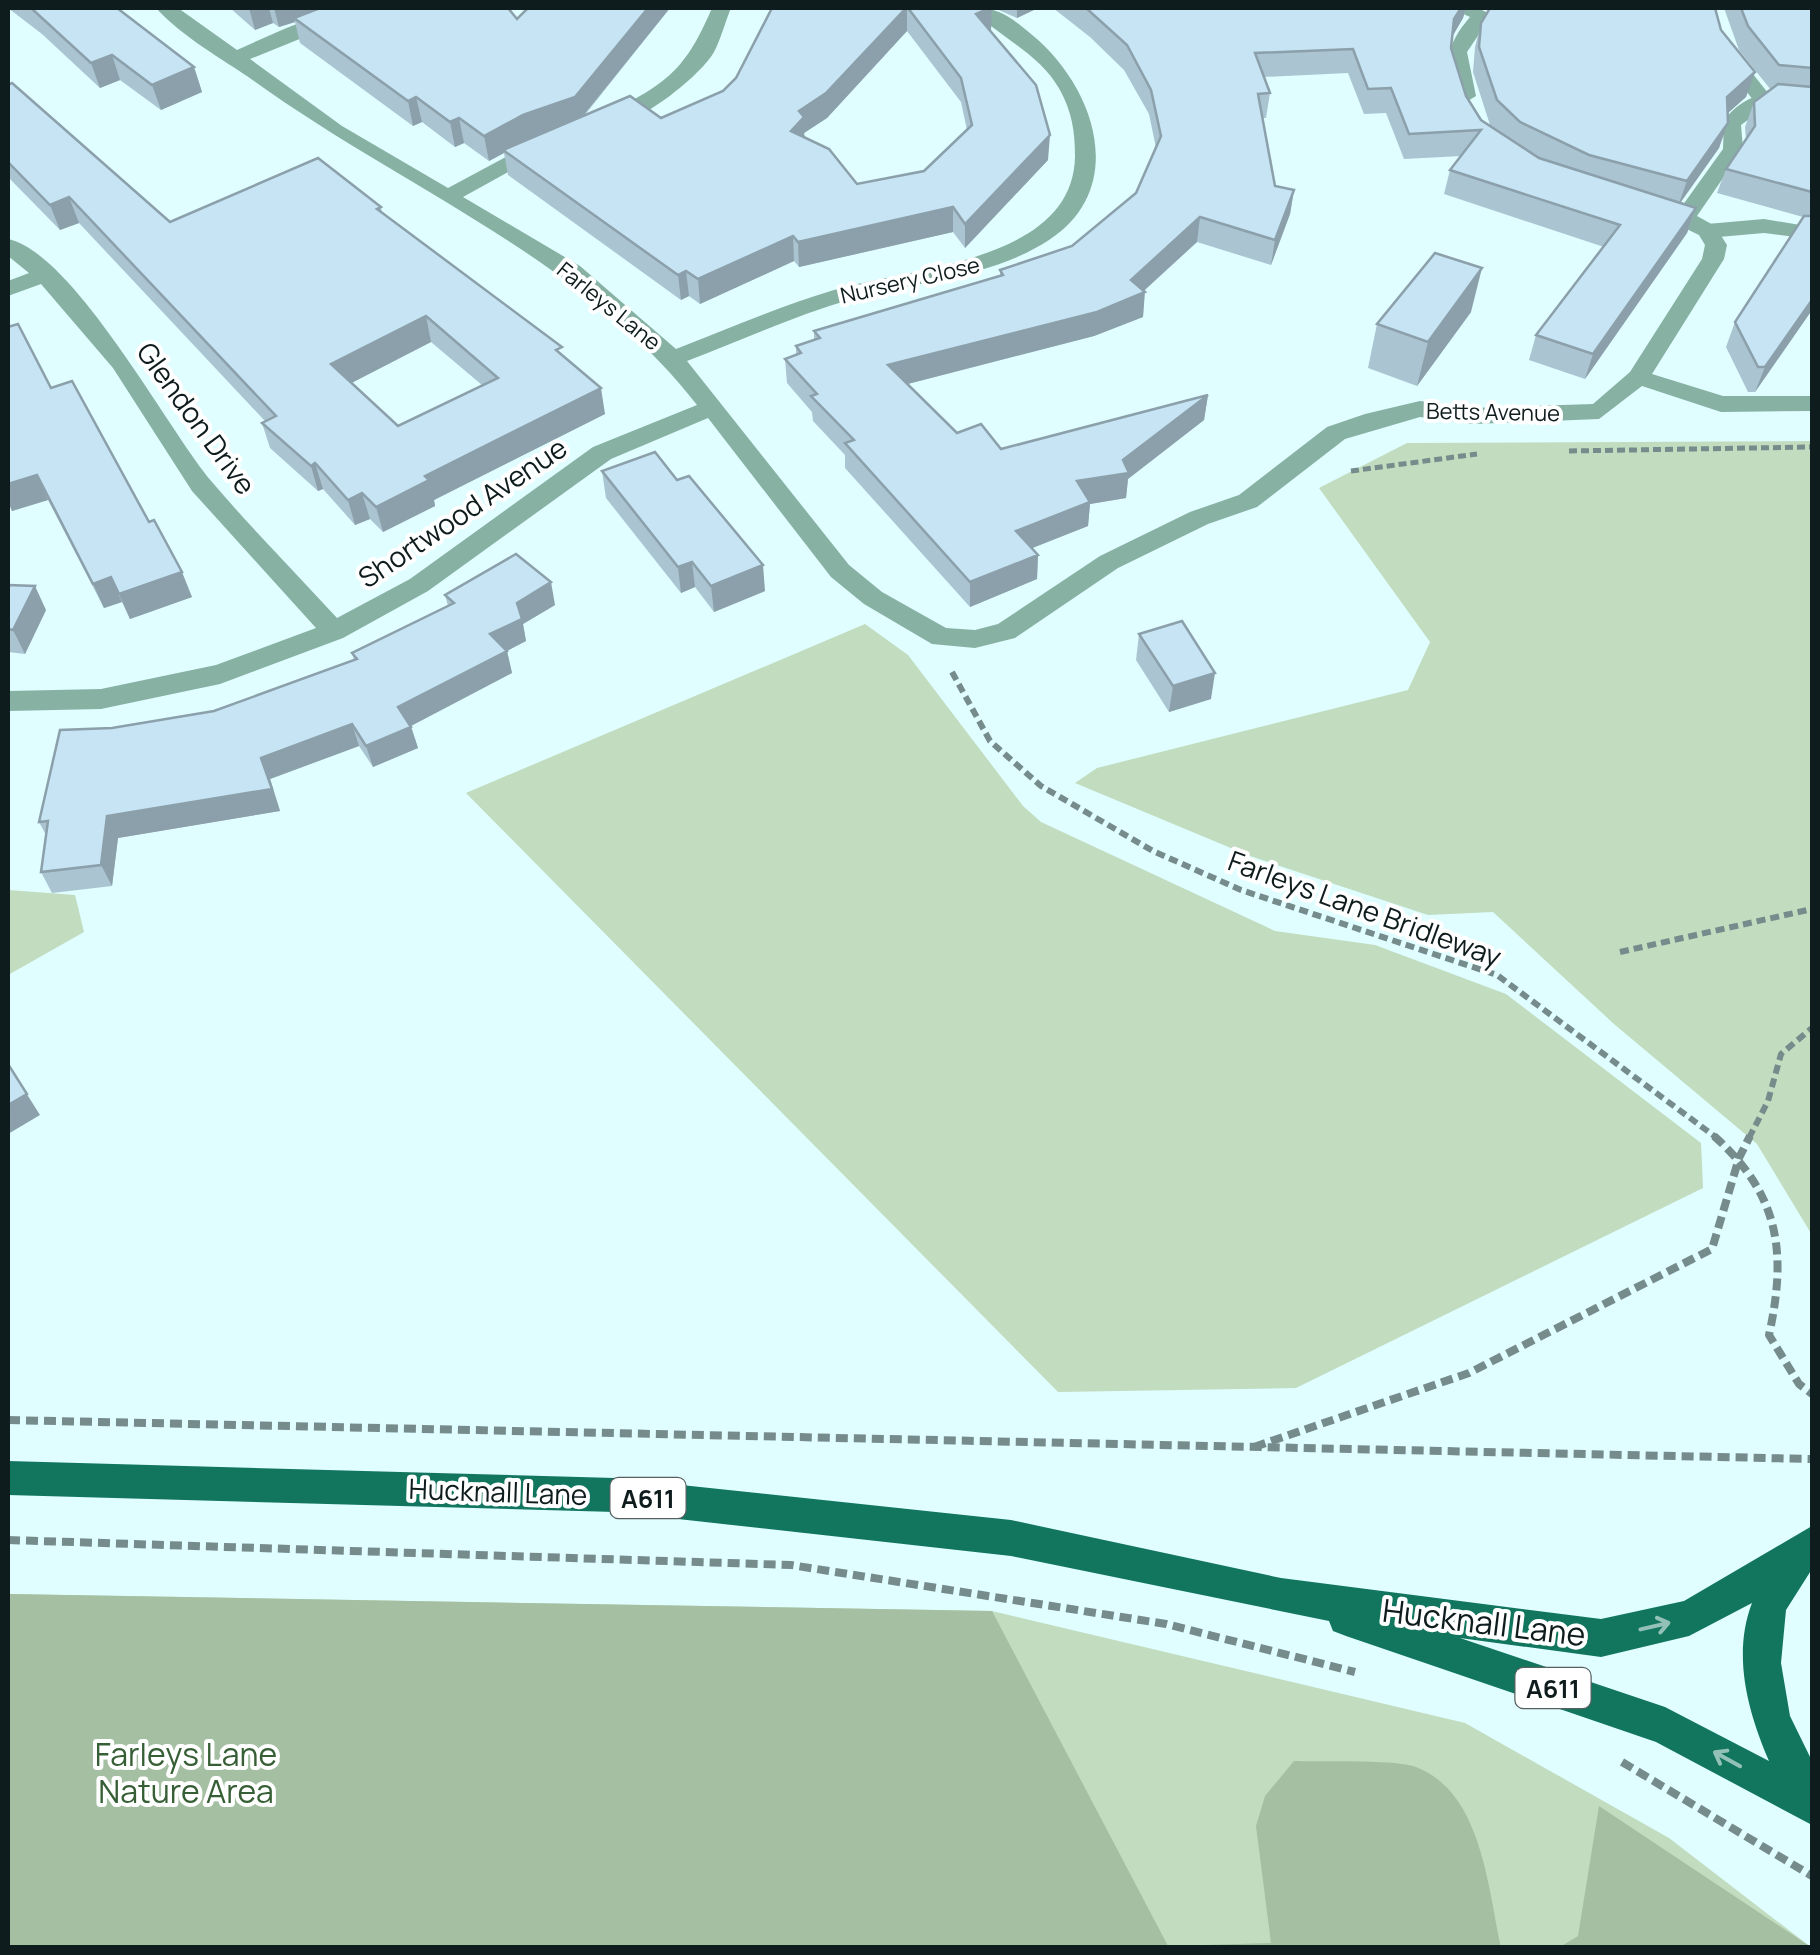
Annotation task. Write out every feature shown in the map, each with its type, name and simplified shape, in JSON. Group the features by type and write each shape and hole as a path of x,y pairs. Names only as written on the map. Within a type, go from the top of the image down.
{"main road":[{"name":"Hucknall Lane","path":"8,1478 615,1495 1011,1538 1281,1596 1601,1638 1690,1618 1801,1553"},
{"name":"Hucknall Lane","path":"1801,1553 1764,1613 1761,1676 1780,1744 1812,1795"},
{"name":"Hucknall Lane","path":"1281,1596 1665,1726 1812,1806"}],"street":[{"name":"Farleys Lane","path":"166,8 335,130 572,272 673,358 840,571 874,598 941,637"},
{"path":"236,58 320,20 366,8"},
{"path":"447,197 535,148 615,120 672,87 704,52 721,8"},
{"name":"Nursery Close","path":"673,358 822,301 982,265 1045,234 1078,199 1090,159 1080,102 1052,63 1013,27 981,8"},
{"path":"1458,8 1485,11"},
{"path":"1472,113 1453,62 1456,46 1485,11"},
{"path":"1722,38 1726,53 1762,97"},
{"path":"1696,225 1733,149 1731,124 1744,105 1762,97 1812,104"},
{"path":"1633,201 1696,225 1764,226 1812,233"},
{"name":"Betts Avenue","path":"941,637 974,639 1006,630 1109,562 1199,518 1248,501 1336,433 1373,419 1420,410 1473,416 1599,410 1638,377 1713,259 1716,245 1696,225"},
{"name":"Glendon Drive","path":"8,245 44,274 122,363 201,485 334,631"},
{"path":"8,289 44,274"},
{"path":"1638,377 1721,404 1812,404"},
{"name":"Shortwood Avenue","path":"8,701 101,699 203,678 334,631 419,585 602,453 714,407"}],"path":[{"path":"1555,452 1812,447"},
{"path":"1347,472 1495,452"},
{"name":"Farleys Lane Bridleway","path":"941,637 949,665 990,740 1041,786 1153,852 1241,890 1497,975 1688,1112 1739,1158 1779,1236 1778,1288 1769,1335 1799,1384 1812,1394"},
{"path":"1620,952 1812,909"},
{"path":"1247,1449 1469,1372 1712,1249 1739,1158 1768,1101 1780,1054 1812,1028"},
{"path":"8,1420 1812,1460"},
{"path":"8,1540 791,1565 1166,1624 1358,1672"},
{"path":"1617,1758 1812,1876"}],"green space":[{"path":"1812,441 1812,1235 1757,1144 1614,1024 1493,912 1428,915 1250,856 1075,783 1097,768 1408,690 1430,642 1319,488 1407,443"},
{"path":"865,624 908,655 1023,806 1041,822 1275,931 1375,945 1506,994 1701,1143 1703,1188 1296,1388 1058,1392 466,793"},
{"path":"8,890 75,895 84,932 8,975"},
{"name":"Farleys Lane Nature Area","path":"8,1594 992,1611 1465,1723 1669,1838 1812,1948 8,1948"},
{"name":"Farleys Lane Nature Area","path":"8,1594 992,1611 1168,1946 1271,1943 1256,1826 1265,1796 1294,1761 1406,1764 1438,1780 1455,1798 1478,1845 1501,1947 8,1947"},
{"path":"1599,1806 1811,1947 1560,1947 1578,1936"}],"building":[{"path":"31,8 117,8 194,67 152,85 112,55 91,63"},
{"path":"320,8 508,8 517,19 528,8 648,8 575,97 523,115 484,136 459,118 450,122 416,97 408,101 294,18"},
{"path":"772,8 906,8 826,93 799,111 804,117 791,131 829,149 857,184 924,171 972,125 961,78 908,8 990,8 976,14 1036,85 1050,135 965,224 953,207 798,242 793,236 698,279 686,271 678,275 503,150 630,96 661,118 723,91 736,78"},
{"path":"1086,8 1461,8 1454,19 1451,48 1466,96 1481,120 1539,158 1696,208 1593,354 1536,335 1620,225 1450,170 1481,130 1409,134 1391,88 1368,89 1353,49 1255,53 1270,93 1258,94 1275,186 1294,190 1275,240 1200,217 1131,280 1145,292 1097,312 888,365 957,433 981,424 1001,449 1208,395 1123,460 1129,473 1077,481 1090,502 1016,531 1038,555 970,582 845,443 854,440 811,396 817,394 785,359 801,353 796,346 820,338 814,331 1003,275 1000,270 1072,246 1136,193 1161,136 1151,90 1127,45"},
{"path":"1490,8 1715,8 1721,30 1755,72 1727,97 1728,123 1687,181 1589,155 1520,122 1497,100 1479,47 1481,23"},
{"path":"1741,8 1812,8 1812,68 1779,65 1748,26"},
{"path":"12,83 170,222 318,158 381,207 377,209 562,347 556,350 601,388 425,476 429,480 376,507 362,493 348,500 315,463 311,466 262,423 276,416 69,197 50,205 8,162 8,85","holes":["426,316 498,378 398,426 331,364"]},
{"path":"1778,84 1812,87 1812,192 1726,169 1755,126 1754,102"},
{"path":"1804,216 1812,216 1812,300 1765,367 1758,367 1735,322"},
{"path":"1435,253 1482,268 1428,342 1377,324"},
{"path":"18,324 51,388 72,381 149,522 154,520 182,572 119,594 111,577 93,584 37,475 8,484 8,327"},
{"path":"655,452 677,480 689,476 763,565 711,586 692,562 678,567 602,471"},
{"path":"516,554 551,582 517,603 522,619 490,634 507,651 398,707 411,727 366,746 352,724 261,758 272,789 107,816 101,865 41,872 48,821 39,822 60,730 112,728 214,711 357,659 352,653 454,603 445,595"},
{"path":"8,585 35,586 13,630 8,629"},
{"path":"1182,621 1215,673 1173,686 1139,634"},
{"path":"8,1064 27,1094 8,1105"}]}
